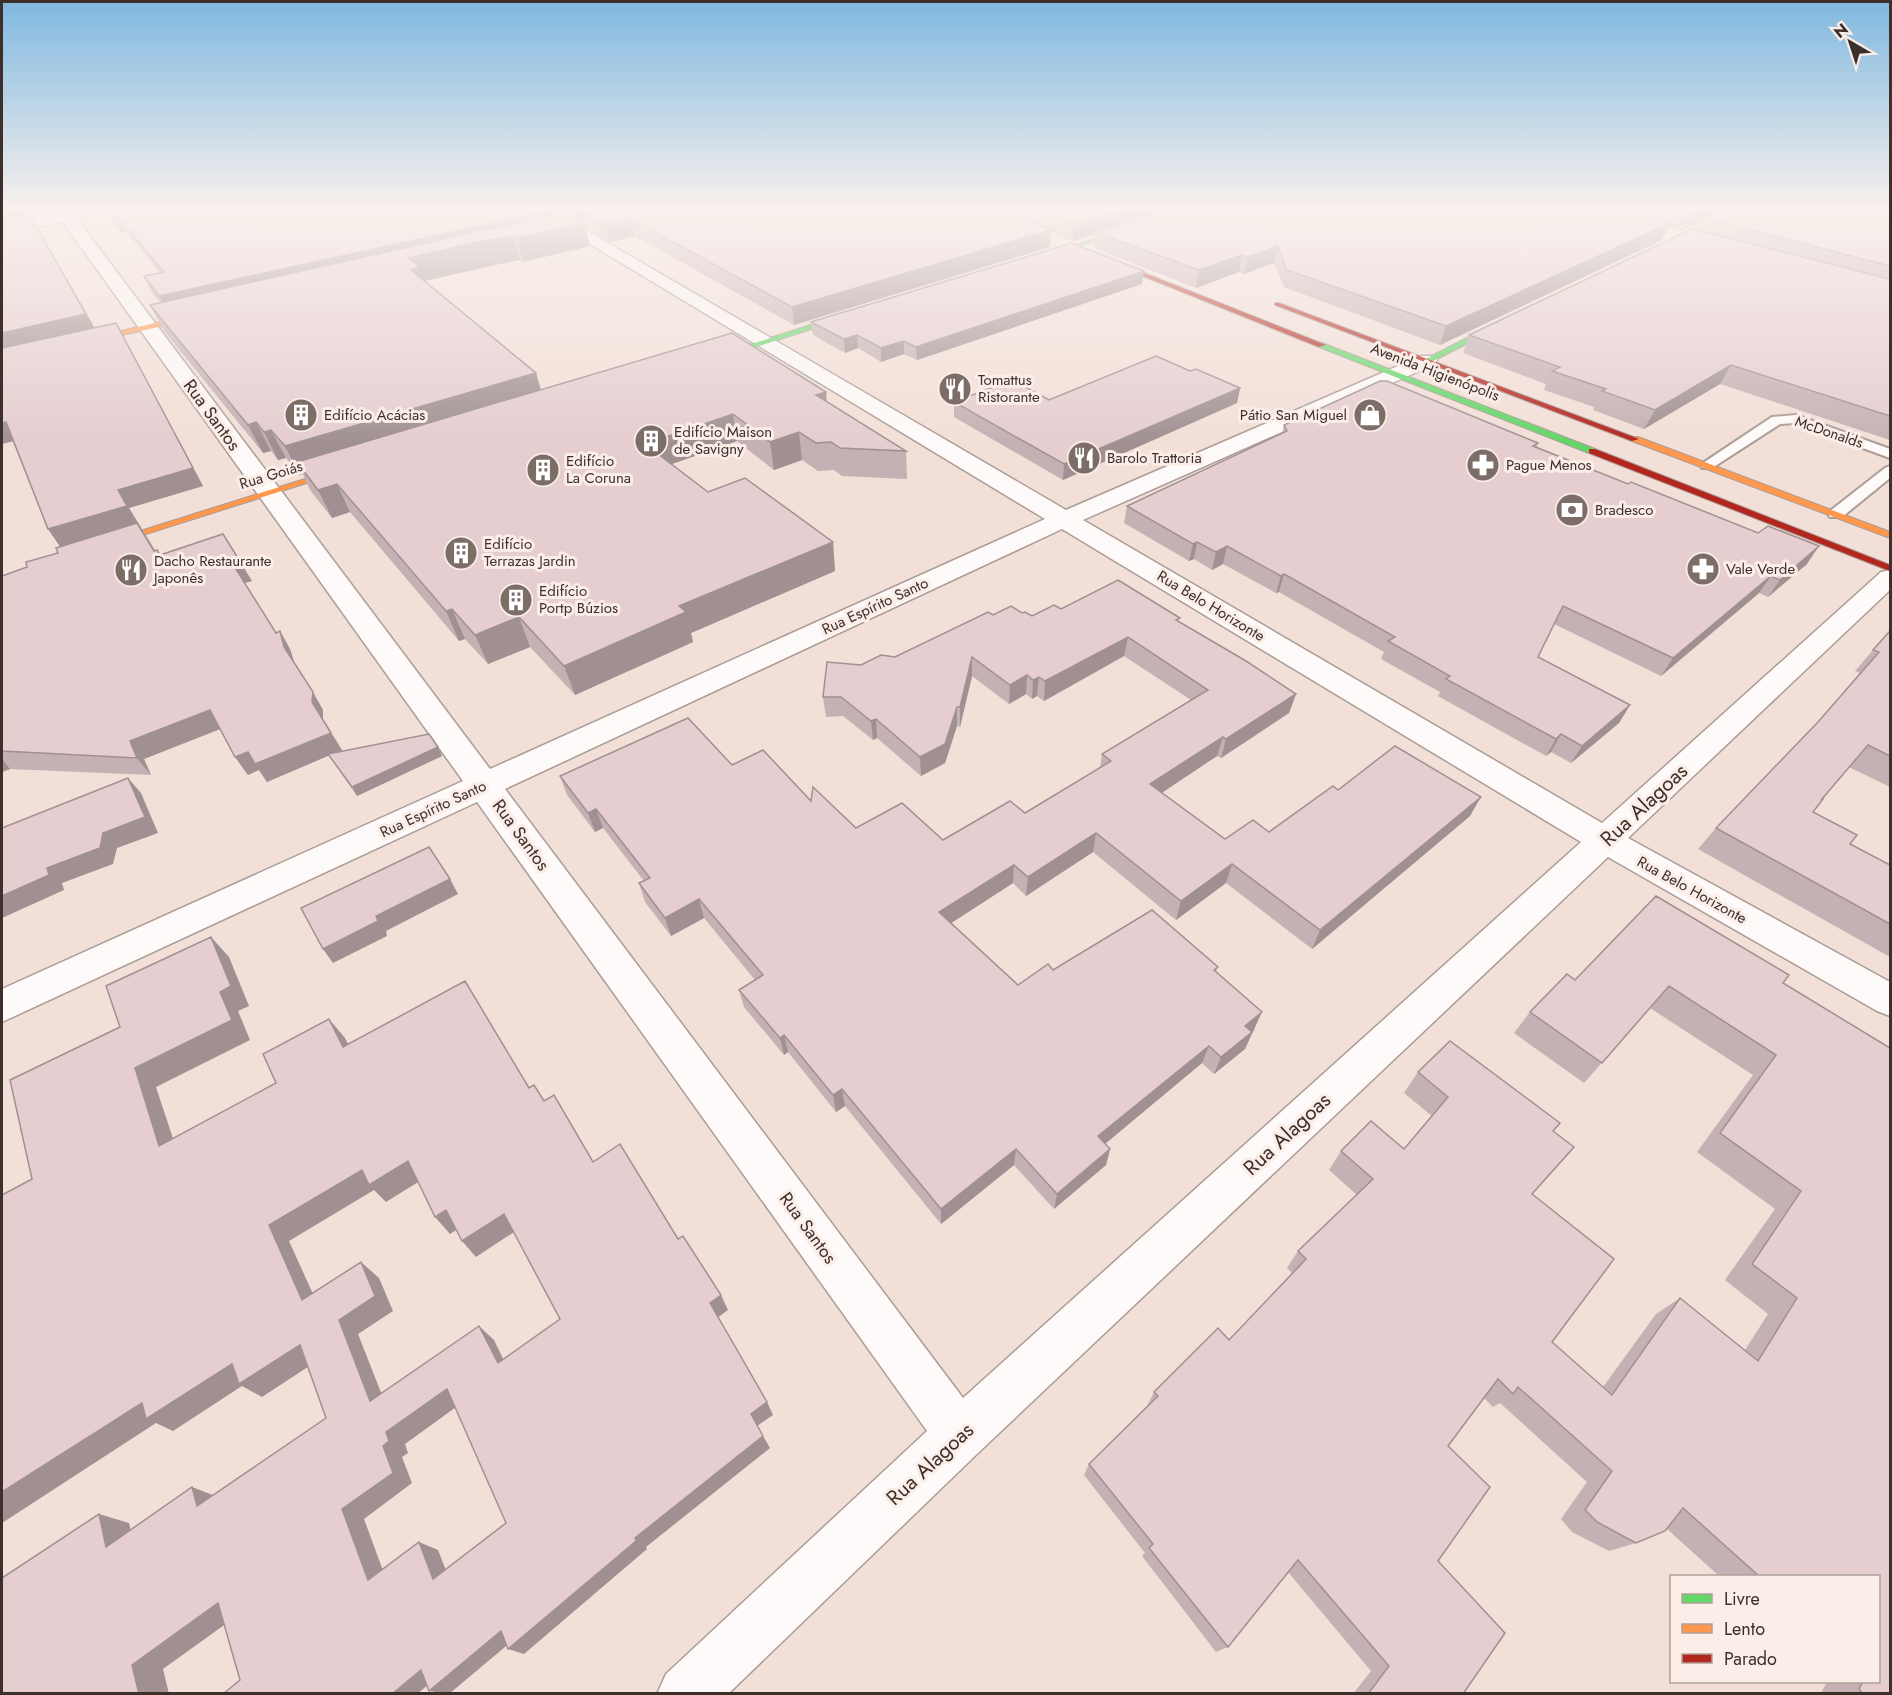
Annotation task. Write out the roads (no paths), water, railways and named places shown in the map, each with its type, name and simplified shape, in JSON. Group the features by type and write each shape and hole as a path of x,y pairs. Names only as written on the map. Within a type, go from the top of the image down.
{"main road":[{"name":"Avenida Higienópolis","path":"1174,286 1890,568"},
{"name":"Avenida Higienópolis","path":"1265,299 1890,535"},
{"path":"691,364 868,310"},
{"path":"2,360 217,311"},
{"name":"Rua Espírito Santo","path":"1428,360 1524,313"},
{"name":"Rua Goiás","path":"91,548 360,465"}],"street":[{"name":"Rua Santos","path":"118,286 960,1435"},
{"name":"Rua Belo Horizonte","path":"672,286 1605,841 1890,1000"},
{"name":"Rua Espírito Santo","path":"2,1006 1065,519 1428,360"},
{"name":"Rua Alagoas","path":"686,1694 960,1435 1890,577"}],"lane":[{"name":"McDonalds","path":"1707,465 1777,420 1786,418 1796,419 1890,454"},
{"path":"1836,514 1890,471"}],"place":[{"name":"Tomattus Ristorante","path":"955,389"},
{"name":"Edifício Acácias","path":"301,415"},
{"name":"Pátio San Miguel","path":"1370,415"},
{"name":"Edifício Maison de Savigny","path":"651,441"},
{"name":"Barolo Trattoria","path":"1084,458"},
{"name":"Pague Menos","path":"1483,465"},
{"name":"Edifício La Coruna","path":"543,470"},
{"name":"Bradesco","path":"1572,510"},
{"name":"Edifício Terrazas Jardin","path":"461,553"},
{"name":"Vale Verde","path":"1703,569"},
{"name":"Dacho Restaurante Japonês","path":"131,570"},
{"name":"Edifício Portp Búzios","path":"516,600"}]}
